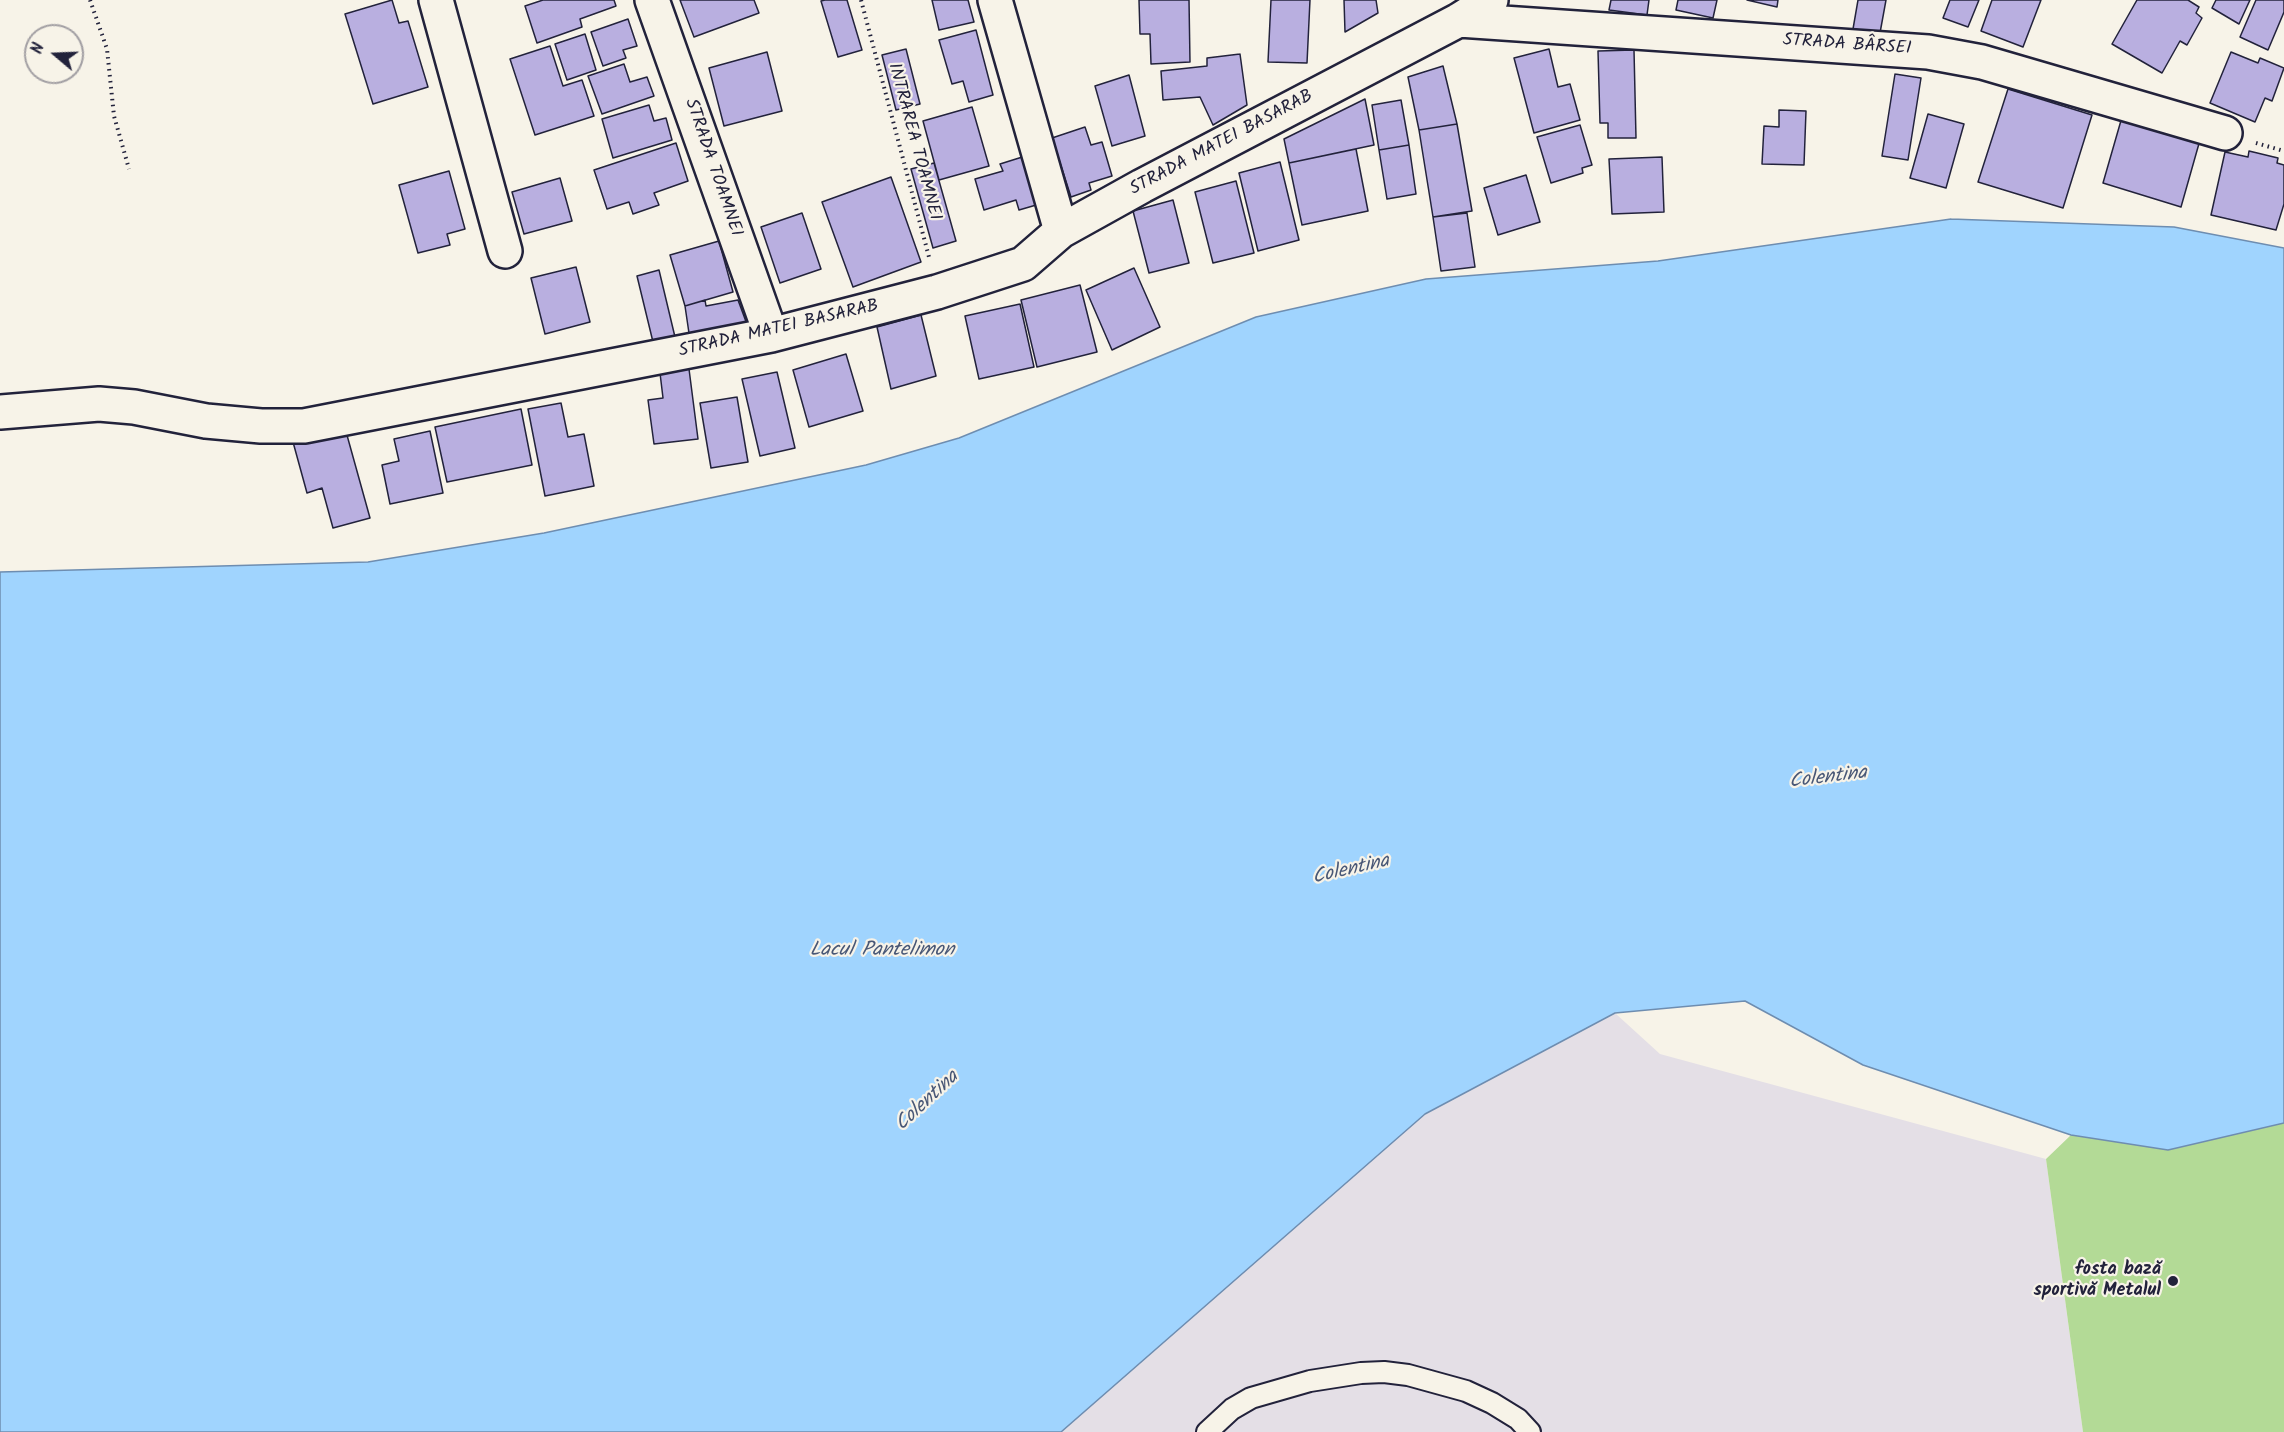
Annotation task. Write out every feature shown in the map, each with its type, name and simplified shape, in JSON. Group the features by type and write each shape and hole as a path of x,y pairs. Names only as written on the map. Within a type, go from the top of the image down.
{"street":[{"path":"436,0 505,251"},
{"name":"STRADA TOAMNEI","path":"652,0 771,335"},
{"path":"995,0 1061,231"},
{"name":"STRADA MATEI BASARAB","path":"0,412 99,404 134,407 206,421 261,426 304,426 771,335 937,292 1023,264 1061,231 1142,186 1459,20 1491,0"},
{"name":"STRADA BÂRSEI","path":"1459,20 1928,52 1982,62 2225,133"}],"lane":[{"path":"1207,1432 1232,1409 1251,1398 1310,1381 1361,1372 1408,1375 1466,1391 1518,1419 1530,1432"}],"path":[{"path":"90,0 107,49 114,116 129,169"},
{"name":"INTRAREA TOAMNEI","path":"861,0 922,225 937,292"}],"shaded area":[{"path":"1615,1013 1660,1054 2046,1159 2083,1432 1061,1432 1425,1114"}],"green space":[{"name":"fosta bază sportivă Metalul","path":"2284,1123 2284,1432 2083,1432 2046,1159 2071,1135 2168,1150"}],"water":[{"name":"Lacul Pantelimon","path":"1951,219 2174,227 2284,248 2284,1123 2168,1150 2071,1135 1863,1065 1745,1001 1615,1013 1425,1114 1061,1432 0,1432 0,572 368,562 544,533 866,465 959,438 1256,317 1426,279 1658,261"}],"building":[{"path":"392,0 399,23 408,21 428,87 373,104 345,14"},
{"path":"543,0 614,0 616,6 580,19 582,27 537,43 525,6"},
{"path":"680,0 754,0 759,13 694,37"},
{"path":"847,0 862,50 838,57 821,1"},
{"path":"932,0 968,0 974,22 939,30"},
{"path":"1139,0 1189,0 1190,62 1151,64 1150,34 1140,34"},
{"path":"1271,0 1310,0 1307,63 1268,62"},
{"path":"1344,0 1376,0 1378,13 1345,32"},
{"path":"1611,0 1649,0 1647,15 1609,10"},
{"path":"1678,0 1717,0 1713,18 1676,10"},
{"path":"1747,0 1778,0 1777,7"},
{"path":"1858,0 1886,0 1880,33 1853,29"},
{"path":"1950,0 1979,0 1968,27 1943,18"},
{"path":"1992,0 2041,0 2023,47 1981,31"},
{"path":"2137,0 2188,0 2199,7 2196,13 2202,18 2187,45 2180,41 2162,73 2112,44"},
{"path":"2216,0 2250,0 2239,24 2212,8"},
{"path":"2256,0 2284,0 2284,12 2268,50 2240,37"},
{"path":"628,19 637,46 623,50 626,58 603,66 591,32"},
{"path":"976,30 993,95 969,102 963,81 952,84 939,40"},
{"path":"585,34 596,70 567,80 555,44"},
{"path":"550,46 563,86 582,80 594,116 535,135 510,59"},
{"path":"906,49 920,104 896,110 882,55"},
{"path":"1549,49 1558,87 1570,84 1580,120 1534,133 1514,58"},
{"path":"1634,50 1636,138 1608,138 1608,123 1600,123 1598,51"},
{"path":"767,52 782,111 724,126 709,68"},
{"path":"2231,52 2258,63 2260,58 2284,68 2272,101 2265,98 2255,122 2210,103"},
{"path":"1240,54 1247,105 1213,125 1200,97 1163,100 1161,71 1207,66 1207,58"},
{"path":"624,64 630,82 647,77 654,96 602,114 588,76"},
{"path":"1443,66 1457,124 1419,130 1408,77"},
{"path":"1895,74 1921,78 1908,160 1882,156"},
{"path":"1129,75 1145,136 1112,146 1095,86"},
{"path":"2008,89 2092,115 2063,208 1978,182"},
{"path":"1365,99 1374,145 1289,163 1284,139"},
{"path":"1401,100 1409,145 1379,150 1372,105"},
{"path":"649,105 654,121 666,118 672,140 613,158 602,119"},
{"path":"972,107 989,166 939,180 923,121"},
{"path":"1779,110 1806,111 1804,165 1762,164 1764,126 1779,127"},
{"path":"1928,114 1964,124 1946,188 1910,178"},
{"path":"2122,117 2200,140 2181,207 2103,183"},
{"path":"1457,124 1472,211 1433,217 1419,130"},
{"path":"1580,125 1592,165 1582,168 1583,173 1551,183 1537,137"},
{"path":"1085,127 1091,145 1102,142 1112,176 1089,183 1091,190 1071,197 1052,138"},
{"path":"676,143 688,181 654,193 659,205 633,214 629,202 607,209 594,170"},
{"path":"1409,145 1416,194 1387,199 1379,150"},
{"path":"1356,149 1368,211 1302,225 1289,163"},
{"path":"2249,151 2278,158 2277,163 2284,165 2284,204 2276,230 2211,215 2225,152 2248,157"},
{"path":"1035,153 1050,201 1019,210 1016,200 984,210 975,179 1003,171 1000,164"},
{"path":"1662,157 1664,212 1612,214 1609,159"},
{"path":"1280,162 1299,240 1258,251 1239,173"},
{"path":"934,163 956,241 933,248 911,169"},
{"path":"449,171 465,229 447,234 450,245 418,253 399,185"},
{"path":"1526,175 1540,222 1498,235 1484,188"},
{"path":"891,177 921,262 853,287 822,202"},
{"path":"560,178 572,221 524,234 512,192"},
{"path":"1236,181 1254,253 1213,263 1195,192"},
{"path":"1173,200 1189,263 1149,273 1133,211"},
{"path":"802,213 821,269 780,283 761,227"},
{"path":"1467,213 1475,267 1441,271 1433,217"},
{"path":"719,241 733,292 685,306 670,255"},
{"path":"576,267 590,322 545,334 531,278"},
{"path":"1134,268 1160,327 1112,350 1086,290"},
{"path":"659,270 675,337 653,342 637,276"},
{"path":"1080,285 1097,352 1037,367 1021,300"},
{"path":"705,300 706,306 738,300 748,327 690,340 685,306"},
{"path":"1020,304 1034,367 979,379 965,316"},
{"path":"921,315 936,376 891,389 877,327"},
{"path":"846,354 863,411 809,427 793,370"},
{"path":"689,369 698,439 654,444 648,400 663,398 660,373"},
{"path":"777,372 795,448 760,456 742,379"},
{"path":"737,397 748,462 711,468 700,403"},
{"path":"561,403 568,437 584,434 594,486 545,496 528,409"},
{"path":"521,409 532,465 447,482 435,427"},
{"path":"345,428 370,518 333,528 322,488 307,493 293,442"},
{"path":"430,431 443,493 390,504 382,465 399,461 394,439"}],"place":[{"name":"fosta bază sportivă Metalul","path":"2173,1281"}],"water label":[{"name":"Colentina","path":"1828,779"},
{"name":"Colentina","path":"1351,871"},
{"name":"Colentina","path":"928,1102"}]}
